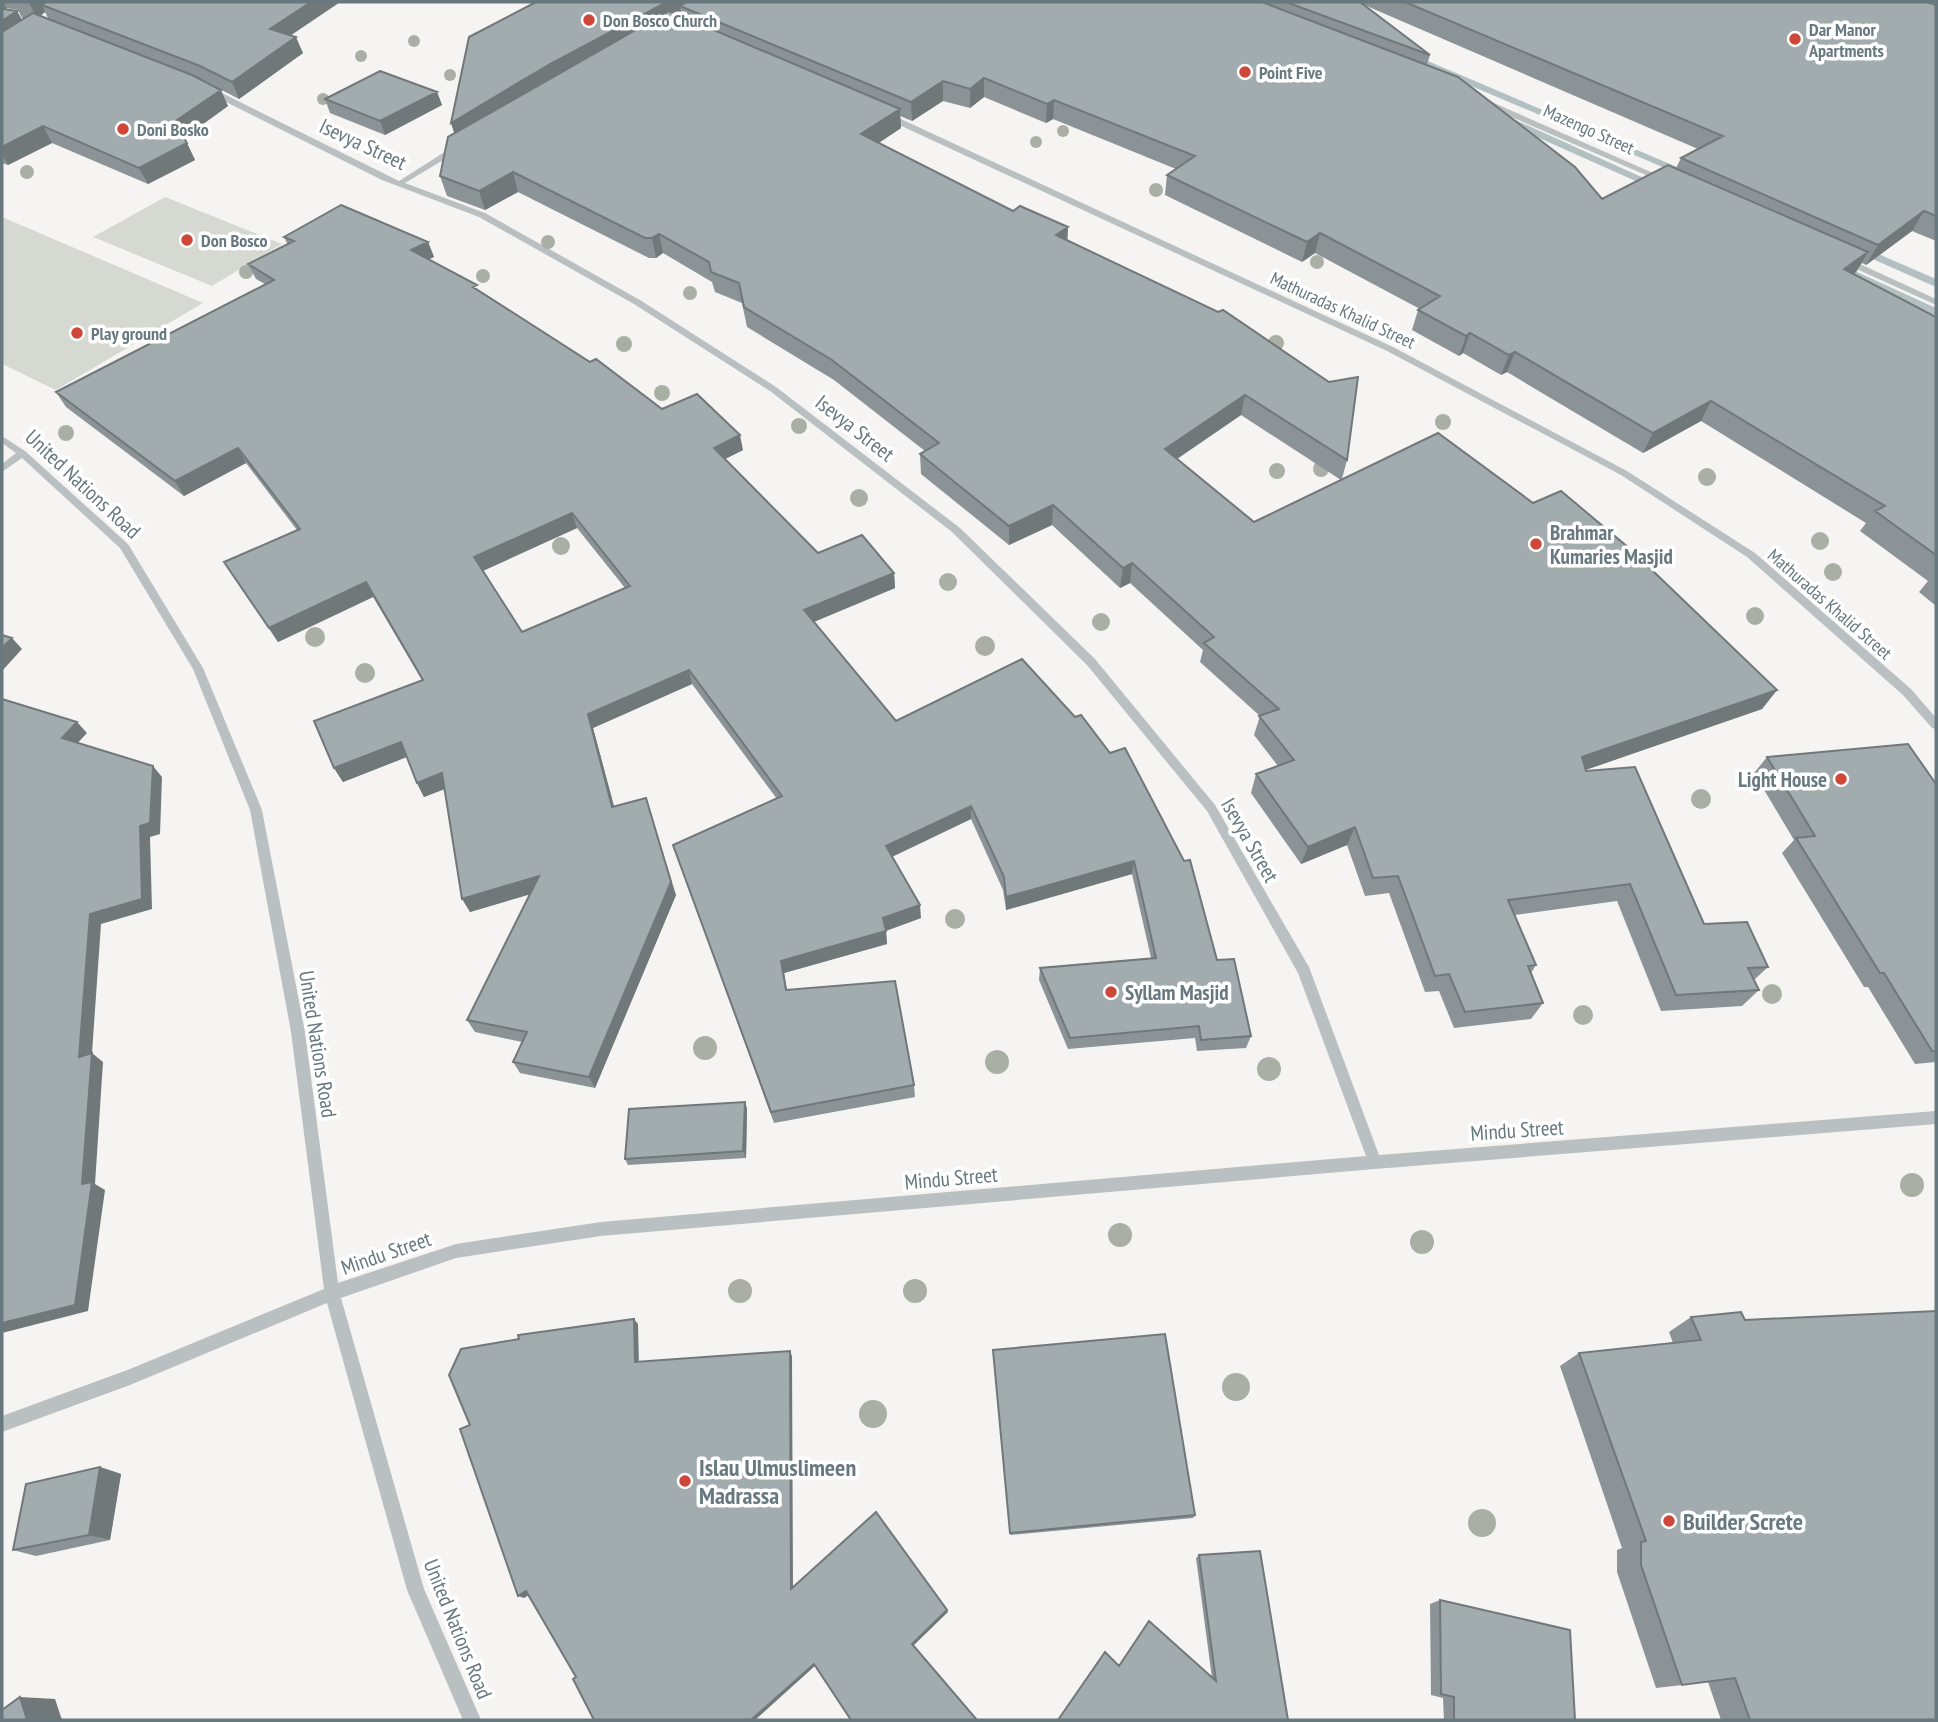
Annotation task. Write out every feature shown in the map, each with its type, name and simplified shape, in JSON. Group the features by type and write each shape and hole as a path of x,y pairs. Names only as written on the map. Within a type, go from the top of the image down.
{"street":[{"name":"Isevya Street","path":"204,87 349,161 494,221 637,302 773,389 956,530 1091,662 1212,808 1304,971 1376,1162"},
{"name":"Mazengo Street","path":"1479,100 1670,182"},
{"name":"Mathuradas Khalid Street","path":"870,109 1390,349 1624,472 1751,555 1907,692 1936,725"},
{"path":"400,183 461,145"},
{"path":"1835,256 1936,302"},
{"name":"United Nations Road","path":"2,439 22,453 124,546 198,668 256,810 298,1032 332,1293 416,1590 472,1720"},
{"path":"2,469 22,453"},
{"name":"Mindu Street","path":"2,1424 130,1377 332,1293 456,1251 601,1229 1376,1162 1936,1118"}],"shaded area":[{"name":"Don Bosco","path":"165,197 282,244 212,286 93,237"},
{"name":"Play ground","path":"2,217 203,303 56,390 2,364"}],"building":[{"path":"2,2 3,9 17,11 2,21"},
{"path":"46,2 311,2 270,29 296,37 232,82 200,66 42,5"},
{"path":"536,2 667,2 550,64 451,123 469,37"},
{"path":"687,2 1262,2 1458,77 1575,167 1602,199 1668,165 1868,252 1844,269 1936,317 1936,555 1875,511 1885,506 1711,401 1653,433 1515,352 1509,355 1470,333 1466,336 1418,310 1440,296 1320,233 1307,242 1167,175 1195,156 1054,100 1047,104 984,78 970,89 943,81 911,102 680,6"},
{"path":"1286,2 1360,2 1430,55"},
{"path":"1405,2 1927,2 1936,5 1936,216 1924,211 1878,245 1681,158 1723,136"},
{"path":"669,11 900,109 861,134 1013,211 1020,206 1068,227 1056,235 1218,312 1223,310 1329,382 1358,377 1347,460 1245,395 1165,449 1254,522 1438,433 1533,503 1561,491 1629,548 1777,690 1582,757 1586,771 1635,767 1704,924 1747,922 1768,967 1748,968 1759,990 1676,995 1630,884 1508,900 1536,965 1528,966 1543,1003 1465,1012 1449,974 1435,976 1398,876 1373,878 1355,827 1308,847 1256,774 1294,760 1259,716 1279,709 1204,643 1214,637 1132,563 1123,568 1053,505 1009,526 920,454 939,443 832,360 744,307 739,283 711,272 709,262 659,234 645,238 513,172 479,191 440,176 448,137"},
{"path":"33,13 192,75 221,90 174,122 187,143 139,168 43,126 2,147 2,32"},
{"path":"380,71 437,92 380,121 325,99"},
{"path":"341,205 428,242 411,250 477,285 473,287 590,362 596,359 662,409 697,394 740,435 714,448 818,553 862,535 894,573 804,610 896,721 1022,659 1075,717 1081,715 1110,753 1125,748 1184,861 1190,860 1217,960 1234,959 1251,1036 1201,1040 1199,1026 1070,1038 1040,968 1156,958 1134,861 1006,897 1004,877 971,806 886,846 920,905 883,918 886,931 781,961 786,990 895,981 914,1085 771,1112 673,845 782,796 689,670 588,714 612,807 646,798 671,882 589,1077 513,1062 527,1032 467,1020 539,876 462,899 442,773 417,783 401,742 334,768 314,721 423,680 366,582 269,628 224,562 300,529 238,448 175,481 56,392 274,280 248,264 294,241 284,237","holes":["572,513 630,586 522,632 474,557"]},
{"path":"2,635 12,638 2,648"},
{"path":"2,699 77,722 62,738 153,766 150,823 140,826 142,899 90,914 79,1057 92,1053 82,1184 92,1182 75,1305 2,1323"},
{"path":"1908,744 1936,784 1936,1051 1932,1051 1884,973 1880,973 1796,838 1815,836 1767,757"},
{"path":"745,1102 743,1151 625,1159 629,1109"},
{"path":"1936,1311 1936,1720 1750,1720 1735,1678 1682,1685 1641,1565 1641,1542 1646,1541 1579,1353 1701,1340 1691,1317 1741,1312 1745,1320"},
{"path":"634,1319 635,1362 790,1351 791,1589 876,1512 947,1610 912,1644 977,1720 851,1720 814,1664 751,1720 594,1720 573,1679 576,1677 526,1591 518,1596 460,1429 470,1425 449,1375 461,1349 519,1339 518,1335"},
{"path":"1165,1334 1195,1515 1010,1533 993,1350"},
{"path":"100,1467 89,1535 13,1550 26,1484"},
{"path":"1260,1551 1288,1720 1058,1720 1105,1652 1119,1666 1149,1621 1216,1681 1199,1555"},
{"path":"1440,1600 1570,1630 1575,1720 1454,1720 1454,1697 1441,1694"},
{"path":"20,1697 27,1720 2,1720 2,1710"}],"waterway":[{"path":"1406,55 1690,175"},
{"path":"1505,119 1662,189"},
{"path":"1856,248 1936,283"},
{"path":"1840,269 1936,312"}],"place":[{"name":"Don Bosco Church","path":"589,20"},
{"name":"Dar Manor Apartments","path":"1795,39"},
{"name":"Point Five","path":"1245,72"},
{"name":"Doni Bosko","path":"123,129"},
{"name":"Don Bosco","path":"187,240"},
{"name":"Play ground","path":"77,333"},
{"name":"Brahmar Kumaries Masjid","path":"1536,544"},
{"name":"Light House","path":"1841,779"},
{"name":"Syllam Masjid","path":"1111,992"},
{"name":"Islau Ulmuslimeen Madrassa","path":"685,1481"},
{"name":"Builder Screte","path":"1669,1521"}]}
